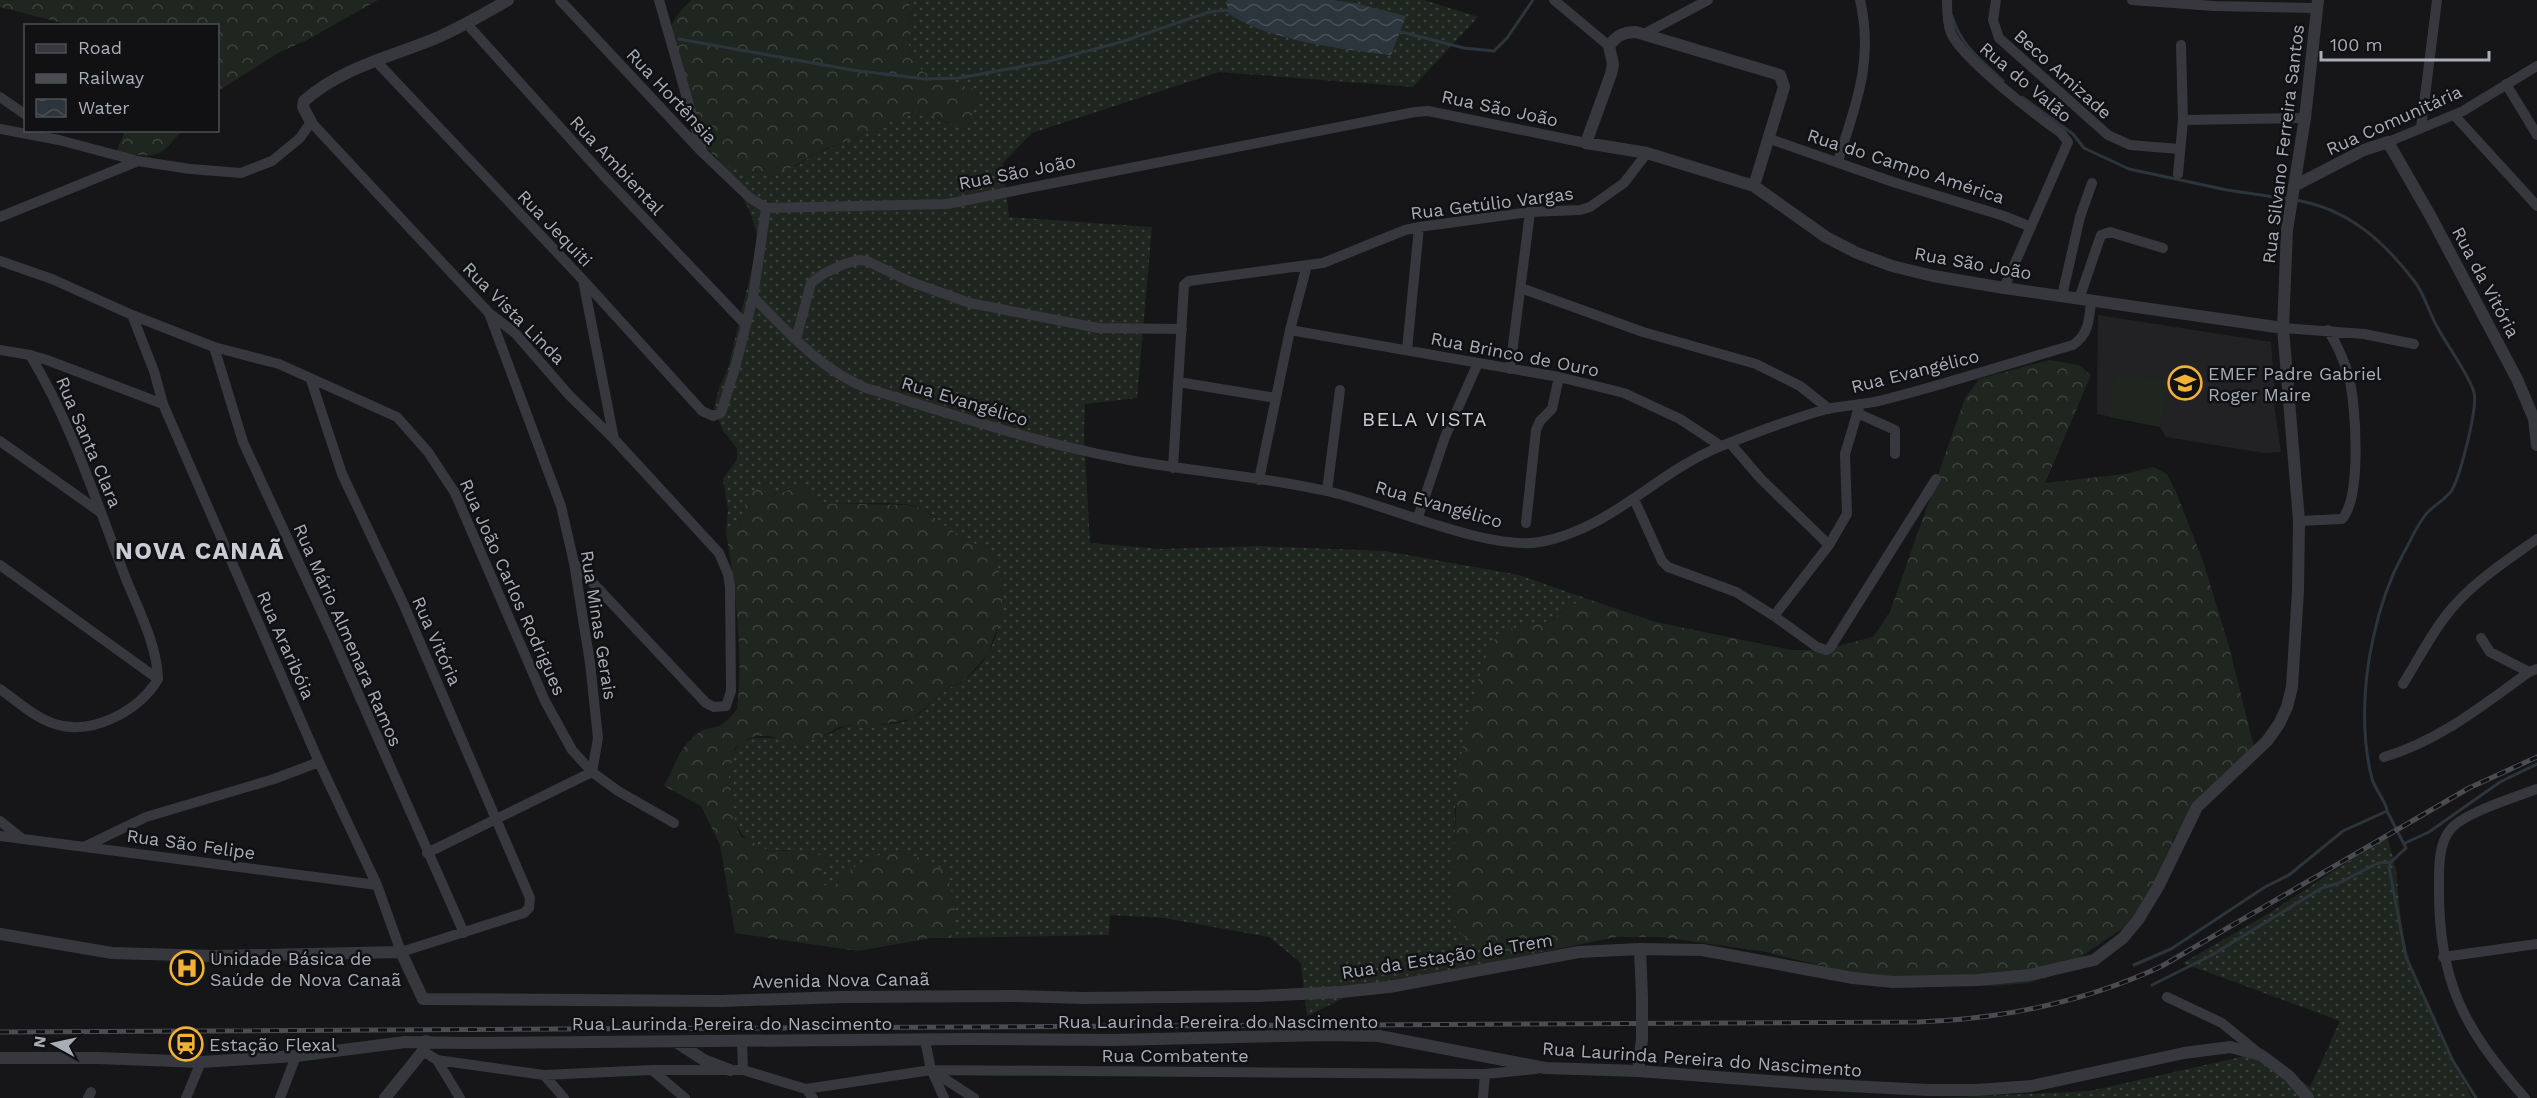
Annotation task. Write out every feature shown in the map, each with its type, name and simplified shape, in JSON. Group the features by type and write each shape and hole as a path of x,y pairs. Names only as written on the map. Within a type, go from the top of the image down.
{"street":[{"path":"0,129 58,140 138,161 190,169 242,173 272,162 300,138 311,122 303,107 306,98 350,71 467,24 508,0"},
{"name":"Rua Hortênsia","path":"560,0 702,152 749,197 766,208"},
{"path":"659,0 702,152"},
{"path":"1554,0 1610,46 1613,64 1611,74 1586,143"},
{"path":"1644,34 1708,0"},
{"path":"1838,161 1863,83 1865,22 1860,0"},
{"name":"Rua do Valão","path":"1947,0 1951,32 1961,48 1983,70 2061,133 2068,142 2004,288"},
{"name":"Beco Amizade","path":"1996,0 1993,20 1999,38 2108,135 2130,145 2179,149"},
{"path":"2132,0 2214,6 2317,4"},
{"path":"2421,128 2437,0"},
{"name":"Rua Silvano Ferreira Santos","path":"1640,949 1702,950 1853,978 1893,982 1978,980 2029,975 2094,960 2123,938 2139,920 2158,887 2197,807 2267,741 2287,707 2292,687 2298,591 2299,521 2283,328 2288,230 2305,118 2317,4"},
{"name":"Rua Ambiental","path":"467,24 603,175 746,325"},
{"path":"1610,46 1620,34 1628,32 1644,34 1780,75 1784,87 1754,186"},
{"path":"2178,174 2183,120 2181,45"},
{"name":"Rua Jequiti","path":"375,60 583,280 702,411 713,416 721,413 724,408 746,325"},
{"name":"Rua Comunitária","path":"2294,186 2364,150 2454,115 2537,63"},
{"path":"2506,84 2537,135"},
{"path":"0,97 24,115"},
{"name":"Rua São João","path":"766,208 948,204 1428,111 1647,153 1754,186 1826,237 1857,253 1892,266 2004,288 2283,328"},
{"path":"2454,115 2537,206"},
{"path":"2183,120 2305,118"},
{"name":"Rua Vista Linda","path":"311,122 356,173 489,313 515,333 569,395 614,439 719,553 728,574 730,587 731,691 726,705 714,707 706,703 574,562"},
{"path":"48,132 58,140"},
{"name":"Rua do Campo América","path":"1770,139 2031,227"},
{"name":"Rua da Vitória","path":"2388,142 2482,310 2536,418 2537,445"},
{"name":"Rua Getúlio Vargas","path":"1182,329 1184,285 1193,279 1307,265 1336,259 1405,230 1419,227 1530,212 1580,210 1590,207 1624,183 1647,153"},
{"path":"0,217 138,161"},
{"path":"2062,296 2080,217 2092,183"},
{"path":"746,325 753,297 766,208"},
{"path":"1510,369 1530,212"},
{"path":"1407,350 1419,227"},
{"name":"Rua Evangélico","path":"753,297 811,355 828,368 866,388 1029,437 1121,459 1327,491 1492,538 1520,543 1540,542 1568,534 1634,499 1681,465 1792,419 1829,409 1859,409 2073,345 2086,332 2085,300 2101,235 2110,232 2163,248"},
{"path":"796,339 811,283 822,274 859,260 867,261 911,282 970,303 1098,328 1182,329 1173,468"},
{"name":"Rua João Carlos Rodrigues","path":"0,261 52,279 132,315 214,346 279,364 311,380 391,413 428,452 455,493 502,607 549,710 572,750 592,772 618,791 674,824"},
{"path":"1259,480 1290,330 1307,265"},
{"path":"583,280 614,439"},
{"path":"1521,288 1643,332 1756,364 1800,386 1829,409"},
{"name":"Rua Minas Gerais","path":"489,313 561,506 574,562 590,663 598,738 592,772"},
{"name":"Rua Araribóia","path":"132,315 154,370 163,404 319,762 377,885 401,952"},
{"path":"2283,328 2364,334 2414,344"},
{"name":"Rua Brinco de Ouro","path":"1290,330 1559,377 1624,393 1680,418 1725,445 1829,545"},
{"path":"2299,521 2342,519 2347,514 2353,486 2356,450 2354,406 2341,351 2328,330"},
{"name":"Rua Mário Almenara Ramos","path":"214,346 243,442 334,639 464,933"},
{"path":"0,350 30,355 163,404"},
{"name":"Rua Santa Clara","path":"30,355 46,380 100,512 157,659 158,680"},
{"path":"1418,517 1446,437 1478,363"},
{"path":"1526,523 1536,430 1540,421 1552,409 1559,377"},
{"name":"Rua Vitória","path":"311,380 342,474 403,603 530,898 529,908 524,913 464,933"},
{"path":"1179,382 1276,398"},
{"path":"1327,491 1340,390"},
{"path":"1774,616 1829,545 1847,514 1845,454 1859,409 1895,430 1895,454"},
{"path":"0,441 100,512"},
{"path":"1634,499 1662,561 1668,567 1723,585 1774,616 1822,650 1830,648 1936,479"},
{"path":"2403,684 2447,614 2462,597 2501,564 2537,539"},
{"path":"0,565 158,680 146,698 128,712 108,720 75,727 64,727 46,721 0,689"},
{"path":"2481,638 2490,652 2533,671"},
{"path":"2384,757 2404,751 2436,735 2476,711 2533,671"},
{"path":"85,846 146,817 274,779 319,762"},
{"path":"427,853 592,772"},
{"path":"2525,1098 2478,1039 2453,990 2443,957 2439,876 2442,847 2451,827 2479,811 2537,789"},
{"path":"0,821 22,838"},
{"name":"Rua São Felipe","path":"0,836 377,885"},
{"path":"0,934 112,953 214,956 401,952 464,933"},
{"path":"2443,957 2537,944"},
{"path":"1638,1071 1642,1039 1640,949"},
{"name":"Rua da Estação de Trem","path":"1259,996 1389,987 1579,952 1640,949"},
{"name":"Avenida Nova Canaã","path":"401,952 423,999 721,1000 854,997 1259,996"},
{"path":"2167,997 2222,1023 2261,1055"},
{"name":"Rua Laurinda Pereira do Nascimento","path":"0,1058 98,1058 201,1062 296,1056 384,1044 424,1046 464,1043 1112,1040 1329,1035 1379,1036 1545,1068 1638,1071 1810,1084 1977,1090 2032,1086 2230,1047 2261,1055 2289,1076 2308,1098"},
{"path":"925,1040 931,1070 944,1098"},
{"path":"742,1041 743,1070"},
{"path":"676,1042 704,1060 730,1070"},
{"path":"385,1098 424,1046 437,1060 460,1098"},
{"path":"280,1098 296,1056"},
{"path":"437,1060 544,1075 652,1070 743,1070 809,1095"},
{"path":"186,1098 201,1062"},
{"name":"Rua Combatente","path":"809,1095 931,1070 1485,1074 1545,1068"},
{"path":"652,1070 685,1098"},
{"path":"931,1070 974,1098"},
{"path":"1483,1098 1485,1074"},
{"path":"544,1075 564,1098"}],"shaded area":[{"name":"EMEF Padre Gabriel Roger Maire","path":"2098,315 2271,342 2276,405 2274,405 2281,452 2264,453 2166,437 2160,427 2097,414"}],"green space":[{"path":"0,0 378,0 307,40 280,52 219,90 219,24 66,24 0,7"},
{"path":"692,0 909,0 911,19 907,40 914,60 923,72 972,89 978,95 974,110 970,119 959,128 920,110 824,150 779,172 751,173 732,167 716,157 693,127 685,109 670,54 668,38 673,22"},
{"path":"909,0 1227,0 1227,12 1405,16 1355,3 1333,0 1424,0 1478,17 1413,87 1219,72 1032,133 1003,163 1009,217 1152,227 1137,398 1085,404 1084,435 1090,543 1161,549 1260,546 1385,551 1519,575 1585,598 1561,612 1551,621 1501,631 1455,808 1454,924 1498,961 1372,984 1307,1016 1301,963 1269,937 1164,918 1110,915 1109,935 951,938 955,929 888,851 845,872 837,885 827,887 822,883 819,874 826,864 792,851 760,848 739,830 730,803 730,767 735,750 743,742 755,738 821,737 850,725 907,721 943,692 963,681 982,663 994,640 1001,614 1001,589 998,573 987,552 948,529 923,508 888,503 815,503 812,499 790,488 779,493 748,495 738,529 726,532 728,509 723,479 737,459 737,448 723,431 714,408 719,388 728,368 758,243 749,209 718,160 796,166 817,153 856,138 898,117 920,110 949,124 978,95 972,90 923,72 914,60 907,40 911,19"},
{"path":"125,132 181,132 169,145 156,154 116,153"},
{"path":"2049,360 2079,365 2091,375 2045,483 2125,474 2153,467 2167,474 2203,561 2230,650 2254,747 2206,791 2188,813 2174,838 2165,864 2132,922 2054,975 2029,983 1994,986 1868,977 1761,951 1661,937 1616,937 1498,961 1462,935 1454,924 1455,833 1459,773 1469,713 1477,684 1489,650 1501,631 1551,621 1561,612 1585,598 1656,622 1791,650 1822,650 1873,637 1890,612 1965,398 1979,379"},
{"path":"2114,373 2169,381 2160,427 2109,417"},
{"path":"759,486 768,486 774,494 793,488 802,488 812,493 815,503 906,505 923,508 949,529 995,558 1000,575 1001,618 988,654 965,680 945,690 912,719 873,726 839,727 822,737 805,742 788,743 769,736 756,736 748,739 735,748 729,774 729,797 738,831 742,837 768,850 808,852 827,857 826,864 819,874 822,883 827,887 837,885 845,872 888,851 930,861 946,872 955,903 955,929 951,938 931,938 858,951 735,933 720,845 701,806 664,786 678,756 693,737 701,731 722,724 737,709 739,644 726,532 738,529 748,495"},
{"path":"2387,836 2396,869 2402,932 2412,971 2445,1047 2472,1098 1936,1098 2090,1091 2254,1054 2276,1063 2310,1087 2340,1021 2183,963 2271,912"}],"water":[{"path":"1227,0 1333,0 1406,16 1391,55 1306,42 1261,30 1227,12"}],"waterway":[{"path":"1398,31 1464,48 1494,51 1507,38 1533,0"},
{"path":"679,39 852,70 925,79 959,78 1046,62 1121,42 1209,12 1228,10"},
{"path":"1952,16 1966,44 2003,81"},
{"path":"2022,97 2073,134 2084,148 2129,169 2227,190 2288,199"},
{"path":"2152,985 2210,956 2322,888 2339,883 2378,863 2391,862 2406,848 2372,779 2368,762 2365,727 2367,673 2381,606 2398,564 2421,520 2452,490 2464,457 2471,427 2474,393 2419,288 2403,267 2377,240 2348,219 2331,210 2295,200"},
{"path":"2405,843 2429,832 2500,782 2537,764"},
{"path":"2134,965 2171,949 2265,887 2289,875 2343,831 2387,811"},
{"path":"2391,862 2389,867 2406,957 2453,1061 2476,1098"}],"railway":[{"path":"0,1032 1918,1022 1981,1017 2073,999 2133,979 2162,966 2469,788 2537,757"}],"place":[{"name":"EMEF Padre Gabriel Roger Maire","path":"2185,383"},
{"name":"Unidade Básica de Saúde de Nova Canaã","path":"187,968"},
{"name":"Estação Flexal","path":"186,1044"}],"district":[{"name":"BELA VISTA","path":"1425,419"},
{"name":"NOVA CANAÃ","path":"200,551"}]}
